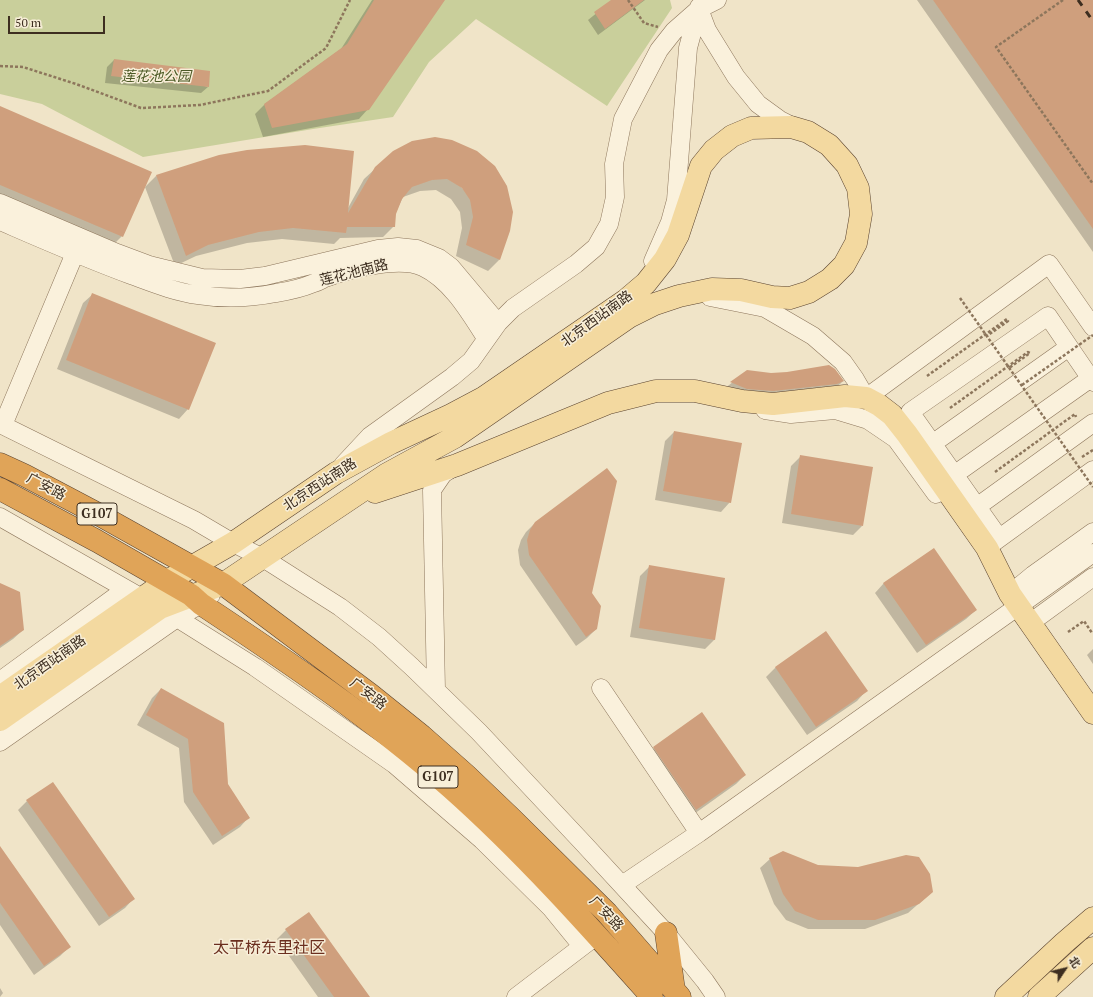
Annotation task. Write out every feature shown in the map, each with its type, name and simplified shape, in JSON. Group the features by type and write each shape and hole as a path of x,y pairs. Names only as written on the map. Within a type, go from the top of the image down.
{"highway":[{"name":"广安路","path":"0,464 24,475 193,566 223,584 377,699 466,775 511,818 607,913 677,994"},
{"name":"广安路","path":"0,489 97,541 167,581 289,662 349,706 451,788 502,836 590,940 652,997"},
{"path":"666,933 677,994"}],"main road":[{"name":"北京西站南路","path":"0,697 151,603 196,600 223,584 387,474 455,437 629,317 655,304 679,296 712,289 741,290 772,297 790,298 815,289 830,279 844,265 856,243 861,214 858,188 847,165 829,145 808,132 791,127 751,128 732,136 714,150 701,166 678,235 665,259 646,283 626,300 483,398 451,416 391,443 336,473 234,544 167,581 151,603 0,720"},
{"path":"342,504 457,465 608,403 656,391 695,391 742,401 773,404 845,396 866,398 879,405 892,415 948,480 993,543 996,569 1021,610 1093,713"},
{"path":"1006,997 1093,918"},
{"path":"1039,997 1093,948"}],"street":[{"path":"336,473 370,436 452,377 471,361 486,338 513,308 576,264 596,247 609,224 615,196 614,164 623,119 659,50 674,31 699,4 717,0"},
{"path":"699,4 707,30 736,77 758,104 780,120 800,130"},
{"path":"646,283 652,263 670,222 676,200 688,48 699,4"},
{"name":"莲花池南路","path":"0,203 143,263 202,278 240,279 265,276 378,249 398,247 417,249 435,256 451,267 498,323"},
{"name":"莲花池南路","path":"0,221 75,253 160,286 198,295 241,297 276,294 315,283 326,278 380,264 396,263 421,266 432,272 449,287 468,309 486,338"},
{"path":"75,253 1,425 194,520 234,544 263,558 340,607 379,637 479,732 666,933 706,981 716,997"},
{"path":"679,296 714,296 765,308 814,336 843,362 855,378 866,398 1049,264 1093,327"},
{"path":"1048,316 1069,347 1092,380 948,480 932,444 910,412 1048,316"},
{"path":"932,444 1069,347"},
{"path":"742,401 755,408 791,414 835,410 868,420 896,439 981,556 996,569"},
{"path":"970,511 1093,423"},
{"path":"436,690 432,490 443,474 457,465"},
{"path":"993,543 1093,470"},
{"name":"广安路","path":"0,517 151,603 255,667 394,764 482,840 551,908 590,940"},
{"path":"1021,610 1033,574 1093,532"},
{"path":"1021,610 1093,552"},
{"path":"622,885 1021,610 1093,567"},
{"path":"1021,610 1093,577"},
{"name":"北京西站南路","path":"0,682 151,603"},
{"name":"北京西站南路","path":"0,742 151,603"},
{"path":"601,688 699,833"},
{"path":"516,997 590,940"}],"path":[{"path":"0,66 24,67 141,108 200,105 268,91 326,48 350,0"},
{"path":"1063,0 996,47 1093,184"},
{"path":"960,298 1093,487"},
{"path":"927,376 1007,319 1008,320 986,336"},
{"path":"1022,385 1093,335"},
{"path":"950,408 1028,352 1030,354 1009,368"},
{"path":"995,472 1075,414 1077,417 1055,433"},
{"path":"1068,632 1084,621 1092,633 1093,632"}],"green space":[{"name":"莲花池公园","path":"0,0 670,0 672,8 607,106 476,19 429,62 393,117 143,157 42,104 0,94"}],"building":[{"path":"374,0 445,0 369,110 272,128 264,104 347,44"},
{"path":"611,0 644,0 605,29 594,12"},
{"path":"933,0 1093,0 1093,229 1081,212"},
{"path":"114,59 210,71 209,87 111,76"},
{"path":"0,106 152,172 123,237 0,185"},
{"path":"435,137 452,140 477,151 495,166 507,186 513,212 510,231 500,260 466,245 473,217 470,200 462,188 447,179 432,180 412,187 402,199 396,214 395,227 347,227 346,233 293,228 259,232 208,245 186,256 156,175 219,155 247,150 305,145 354,151 348,213 375,167 393,151 412,141"},
{"path":"92,293 216,343 189,410 66,360"},
{"path":"829,365 835,369 844,381 837,384 773,391 747,389 730,382 747,370 771,373"},
{"path":"674,431 742,443 731,503 663,491"},
{"path":"800,455 873,467 863,526 791,514"},
{"path":"607,468 617,481 592,593 601,606 597,629 586,637 529,555 527,540 530,530 535,522"},
{"path":"934,548 977,610 926,645 883,583"},
{"path":"649,565 725,578 715,640 639,628"},
{"path":"0,583 20,592 24,630 0,646"},
{"path":"826,631 868,691 816,727 775,667"},
{"path":"161,688 224,723 228,784 250,818 222,836 193,792 188,739 146,715"},
{"path":"702,712 746,775 696,810 653,747"},
{"path":"53,782 135,899 109,917 26,800"},
{"path":"0,846 71,947 44,966 0,903"},
{"path":"783,851 818,865 858,867 906,855 919,857 930,874 933,892 919,904 875,920 818,920 795,911 783,894 769,858"},
{"path":"309,912 370,997 334,997 285,929"}],"railway":[{"path":"1078,0 1093,21"}],"district":[{"name":"太平桥东里社区","path":"269,948"}]}
